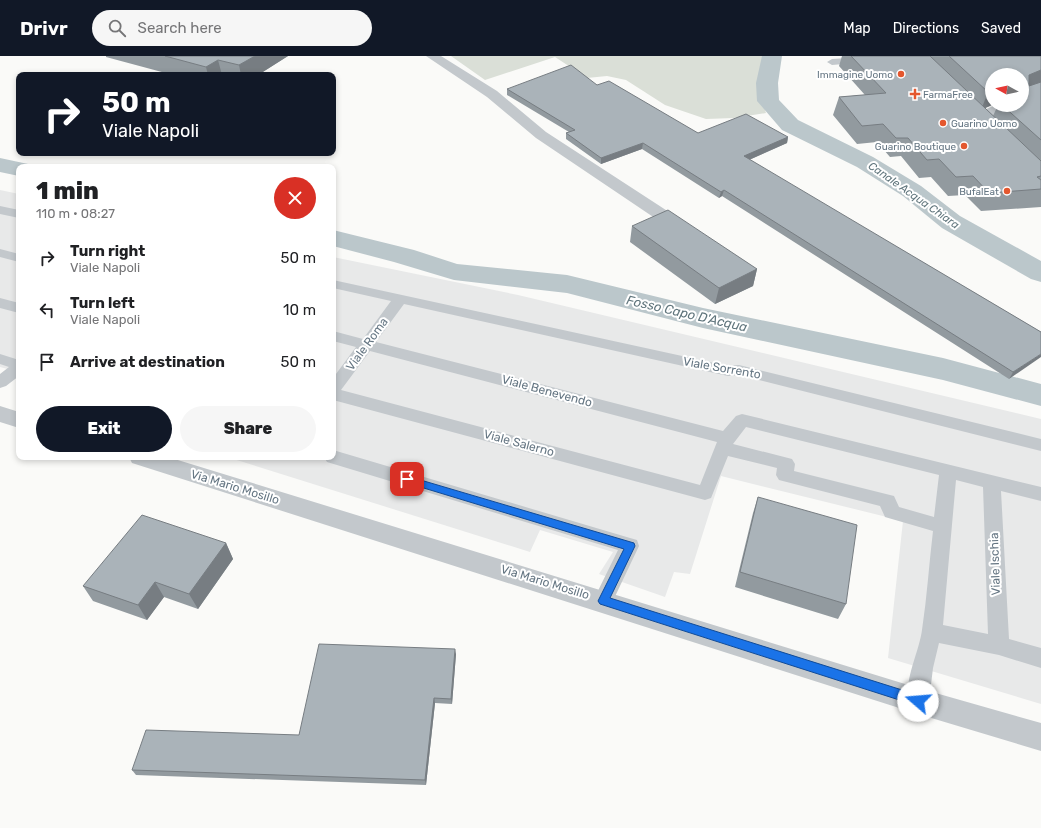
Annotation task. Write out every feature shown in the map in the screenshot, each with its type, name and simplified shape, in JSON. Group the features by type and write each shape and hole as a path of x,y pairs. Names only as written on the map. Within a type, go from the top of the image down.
{"street":[{"path":"432,56 492,94 541,135 698,239"},
{"path":"979,118 992,112"},
{"path":"0,414 16,419"},
{"name":"Via Mario Mosillo","path":"150,460 918,701 1041,737"}],"lane":[{"path":"832,62 877,59"},
{"path":"0,210 16,213"},
{"path":"0,253 16,257"},
{"name":"Viale Sorrento","path":"336,285 728,371 739,370 1041,445"},
{"name":"Viale Roma","path":"336,386 400,298"},
{"path":"0,303 16,307"},
{"name":"Viale Benevendo","path":"336,337 725,443 786,464 785,476 888,502 891,512 943,527"},
{"path":"0,359 16,365"},
{"path":"0,382 16,369"},
{"name":"Viale Salerno","path":"336,395 705,493 725,443"},
{"path":"725,443 742,420 1041,494"},
{"path":"336,458 630,546 603,601"},
{"path":"918,701 922,668 932,632 948,471"},
{"name":"Viale Ischia","path":"992,482 999,646"},
{"path":"932,632 999,646 1041,658"}],"shaded area":[{"path":"451,56 764,56 765,59 757,85 766,113 734,118 706,119 665,105 626,80 607,76 587,78 555,57 485,80"},
{"path":"0,190 16,193 16,371 0,367"},
{"path":"336,258 518,295 1041,419 1041,704 888,658 903,521 721,476 690,574 674,572 665,597 599,574 613,552 540,530 530,552 237,460 336,460"}],"building":[{"path":"165,56 255,56 239,65 218,60 206,67"},
{"path":"851,56 930,56 985,108 985,112 989,112 1041,161 1041,176 1037,177 1041,180 1041,189 989,193 973,176 956,177 939,159 927,160 908,138 896,138 883,124 862,126 839,97 886,93"},
{"path":"949,56 1041,56 1041,70 1029,75 1029,68 985,68 985,89"},
{"path":"571,65 597,85 609,81 698,133 746,114 788,137 744,156 1041,332 1041,354 1013,372 724,190 721,192 643,143 601,158 566,133 575,130 507,89"},
{"path":"1041,82 1041,140 1010,112 1029,112 1029,86"},
{"path":"668,210 757,269 719,288 632,226"},
{"path":"758,497 857,525 846,604 740,572"},
{"path":"142,515 226,543 189,594 155,582 138,605 83,586"},
{"path":"319,644 455,649 451,699 434,698 425,780 132,770 146,730 299,735"}],"waterway":[{"name":"Canale Acqua Chiara","path":"772,56 767,83 768,101 790,125 865,162 912,191 951,222 1041,273"},
{"name":"Fosso Capo D'Acqua","path":"0,165 16,168"},
{"name":"Fosso Capo D'Acqua","path":"336,239 404,256 454,272 567,284 703,318 943,369 1041,395"}],"place":[{"name":"Immagine Uomo","path":"901,74"},
{"name":"FarmaFree","path":"915,94"},
{"name":"Guarino Uomo","path":"943,123"},
{"name":"Guarino Boutique","path":"964,146"},
{"name":"BufalEat","path":"1007,191"}],"route":[{"path":"407,479 630,546 603,601 918,701"}]}
